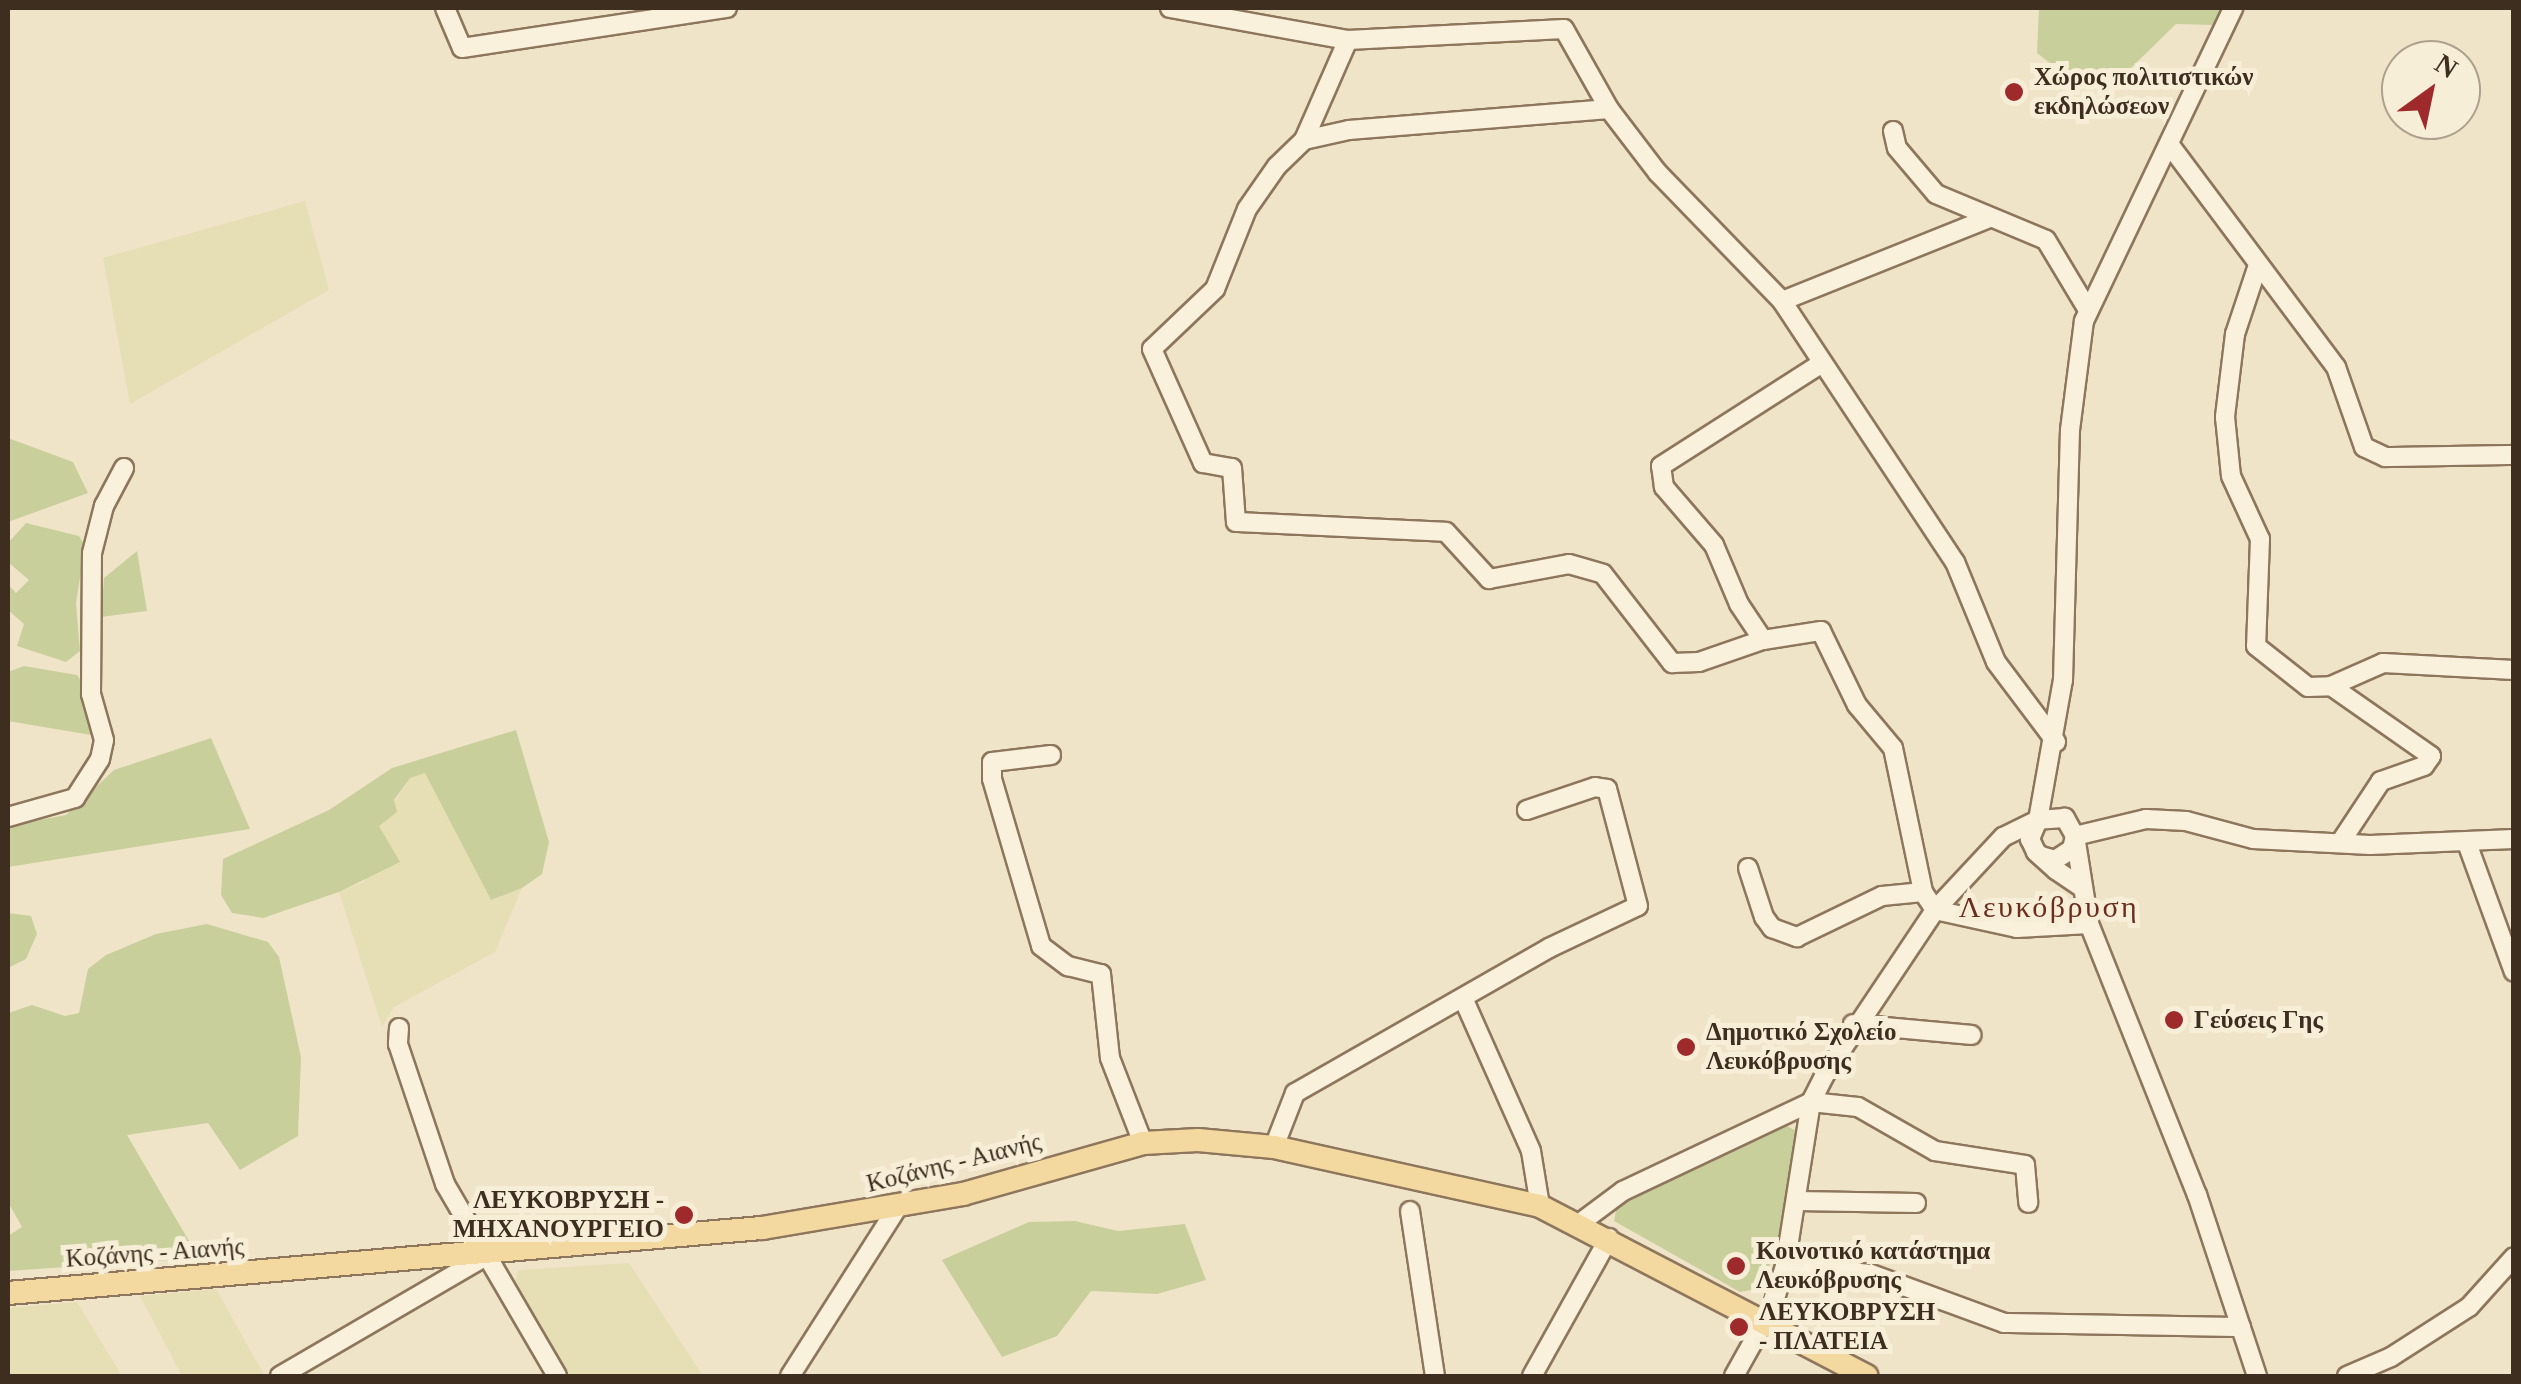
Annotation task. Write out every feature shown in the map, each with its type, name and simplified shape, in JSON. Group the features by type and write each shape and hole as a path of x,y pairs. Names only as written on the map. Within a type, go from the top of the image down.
{"main road":[{"name":"Κοζάνης - Αιανής","path":"8,1293 486,1256 897,1208 1142,1143 1274,1148 1540,1206 1609,1238 1866,1376"}],"street":[{"path":"445,8 462,48 727,8"},
{"path":"1170,8 1348,40 1564,29 1609,109 1658,173 1782,301 1955,562 1996,662 2056,742"},
{"path":"2073,829 2062,858 2039,854 2030,839 2056,742 2066,617 2070,430 2088,310 2232,8"},
{"path":"1348,40 1304,140 1260,187 1215,289 1152,349 1203,463 1232,468 1236,522 1446,532 1489,579 1568,564 1603,574 1672,663 1698,662 1763,640 1821,631 1857,705 1892,748 1923,892 1934,910 2017,928 2089,924"},
{"path":"1304,140 1350,130 1609,109"},
{"path":"1893,131 1920,180 1958,208 2024,226 2046,240 2088,310"},
{"path":"2169,144 2257,268 2276,280 2336,367 2364,447 2386,457 2514,454"},
{"path":"1782,301 1989,218"},
{"path":"2257,268 2235,334 2224,417 2232,476 2260,539 2256,646 2308,687 2332,686 2383,663 2514,670"},
{"path":"1763,640 1714,545 1664,486 1661,466 1822,363"},
{"path":"8,817 75,798 100,759 104,740 91,694 92,553 104,506 124,468"},
{"path":"2332,686 2431,756 2381,781 2340,843"},
{"path":"1051,755 992,762 992,779 1041,946 1068,966 1101,974 1110,1058 1142,1143"},
{"path":"2051,772 2073,829 2089,924 2197,1195 2257,1376"},
{"path":"1274,1148 1295,1093 1638,906 1607,789 1527,810"},
{"path":"1734,1376 1764,1323 1785,1266 1811,1102 1853,1024 1934,910 1984,854 2038,820 2058,815 2073,829"},
{"path":"2073,829 2146,819 2186,821 2253,839 2467,843 2514,838"},
{"path":"2016,831 2080,886"},
{"path":"2467,843 2514,972"},
{"path":"1748,868 1764,918 1772,928 1797,937 1882,896 1923,892"},
{"path":"1464,998 1531,1151 1540,1206"},
{"path":"1853,1024 1971,1035"},
{"path":"399,1028 425,1134 486,1256 557,1376"},
{"path":"1580,1223 1622,1191 1811,1102 1858,1107 1935,1151 2026,1166 2028,1203"},
{"path":"1797,1200 1916,1203"},
{"path":"790,1376 897,1208"},
{"path":"1410,1212 1436,1376"},
{"path":"1532,1376 1609,1238"},
{"path":"280,1376 486,1256"},
{"path":"2347,1376 2391,1358 2469,1307 2514,1256"},
{"path":"1785,1266 1871,1274 2004,1323 2242,1327"}],"shaded area":[{"path":"305,201 329,290 130,404 103,258"},
{"path":"425,772 491,900 522,888 495,952 394,1007 382,1027 339,892 364,882 379,826 410,778"},
{"path":"629,1263 703,1376 566,1376 514,1283 519,1270"},
{"path":"216,1289 263,1373 182,1376 140,1296"},
{"path":"77,1302 122,1376 8,1376 8,1308"}],"green space":[{"path":"2039,8 2222,8 2213,25 2176,24 2131,68 2102,77 2064,74 2037,53"},
{"path":"8,438 73,462 88,493 8,522"},
{"path":"26,523 79,536 85,546 76,603 80,651 66,662 17,646 24,624 8,610 8,584 16,593 29,580 8,562 8,543"},
{"path":"137,551 147,611 101,617 104,578"},
{"path":"24,666 77,675 86,688 91,735 8,721 8,672"},
{"path":"516,730 549,842 542,874 522,888 491,900 425,773 410,778 394,800 397,812 379,826 400,862 339,892 263,918 232,913 221,895 223,859 329,810 392,768"},
{"path":"211,738 250,829 8,867 8,826 66,815 114,770"},
{"path":"8,913 31,916 37,934 26,959 8,968"},
{"path":"207,924 268,942 279,957 301,1057 298,1136 240,1170 208,1123 127,1135 199,1258 8,1271 8,1236 22,1227 8,1202 8,1013 32,1005 65,1016 79,1013 88,969 106,955 156,934"},
{"path":"1787,1126 1802,1134 1773,1259 1757,1289 1740,1292 1614,1221 1617,1205"},
{"path":"1075,1221 1118,1231 1185,1224 1206,1280 1157,1294 1091,1291 1057,1336 1002,1357 942,1260 1029,1222"}],"place":[{"name":"Χώρος πολιτιστικών εκδηλώσεων","path":"2014,92"},
{"name":"Γεύσεις Γης","path":"2174,1020"},
{"name":"Δημοτικό Σχολείο Λευκόβρυσης","path":"1686,1047"},
{"name":"ΛΕΥΚΟΒΡΥΣΗ - ΜΗΧΑΝΟΥΡΓΕΙΟ","path":"684,1215"},
{"name":"Κοινοτικό κατάστημα Λευκόβρυσης","path":"1736,1266"},
{"name":"ΛΕΥΚΟΒΡΥΣΗ - ΠΛΑΤΕΙΑ","path":"1739,1327"}],"district":[{"name":"Λευκόβρυση","path":"2049,907"}]}
